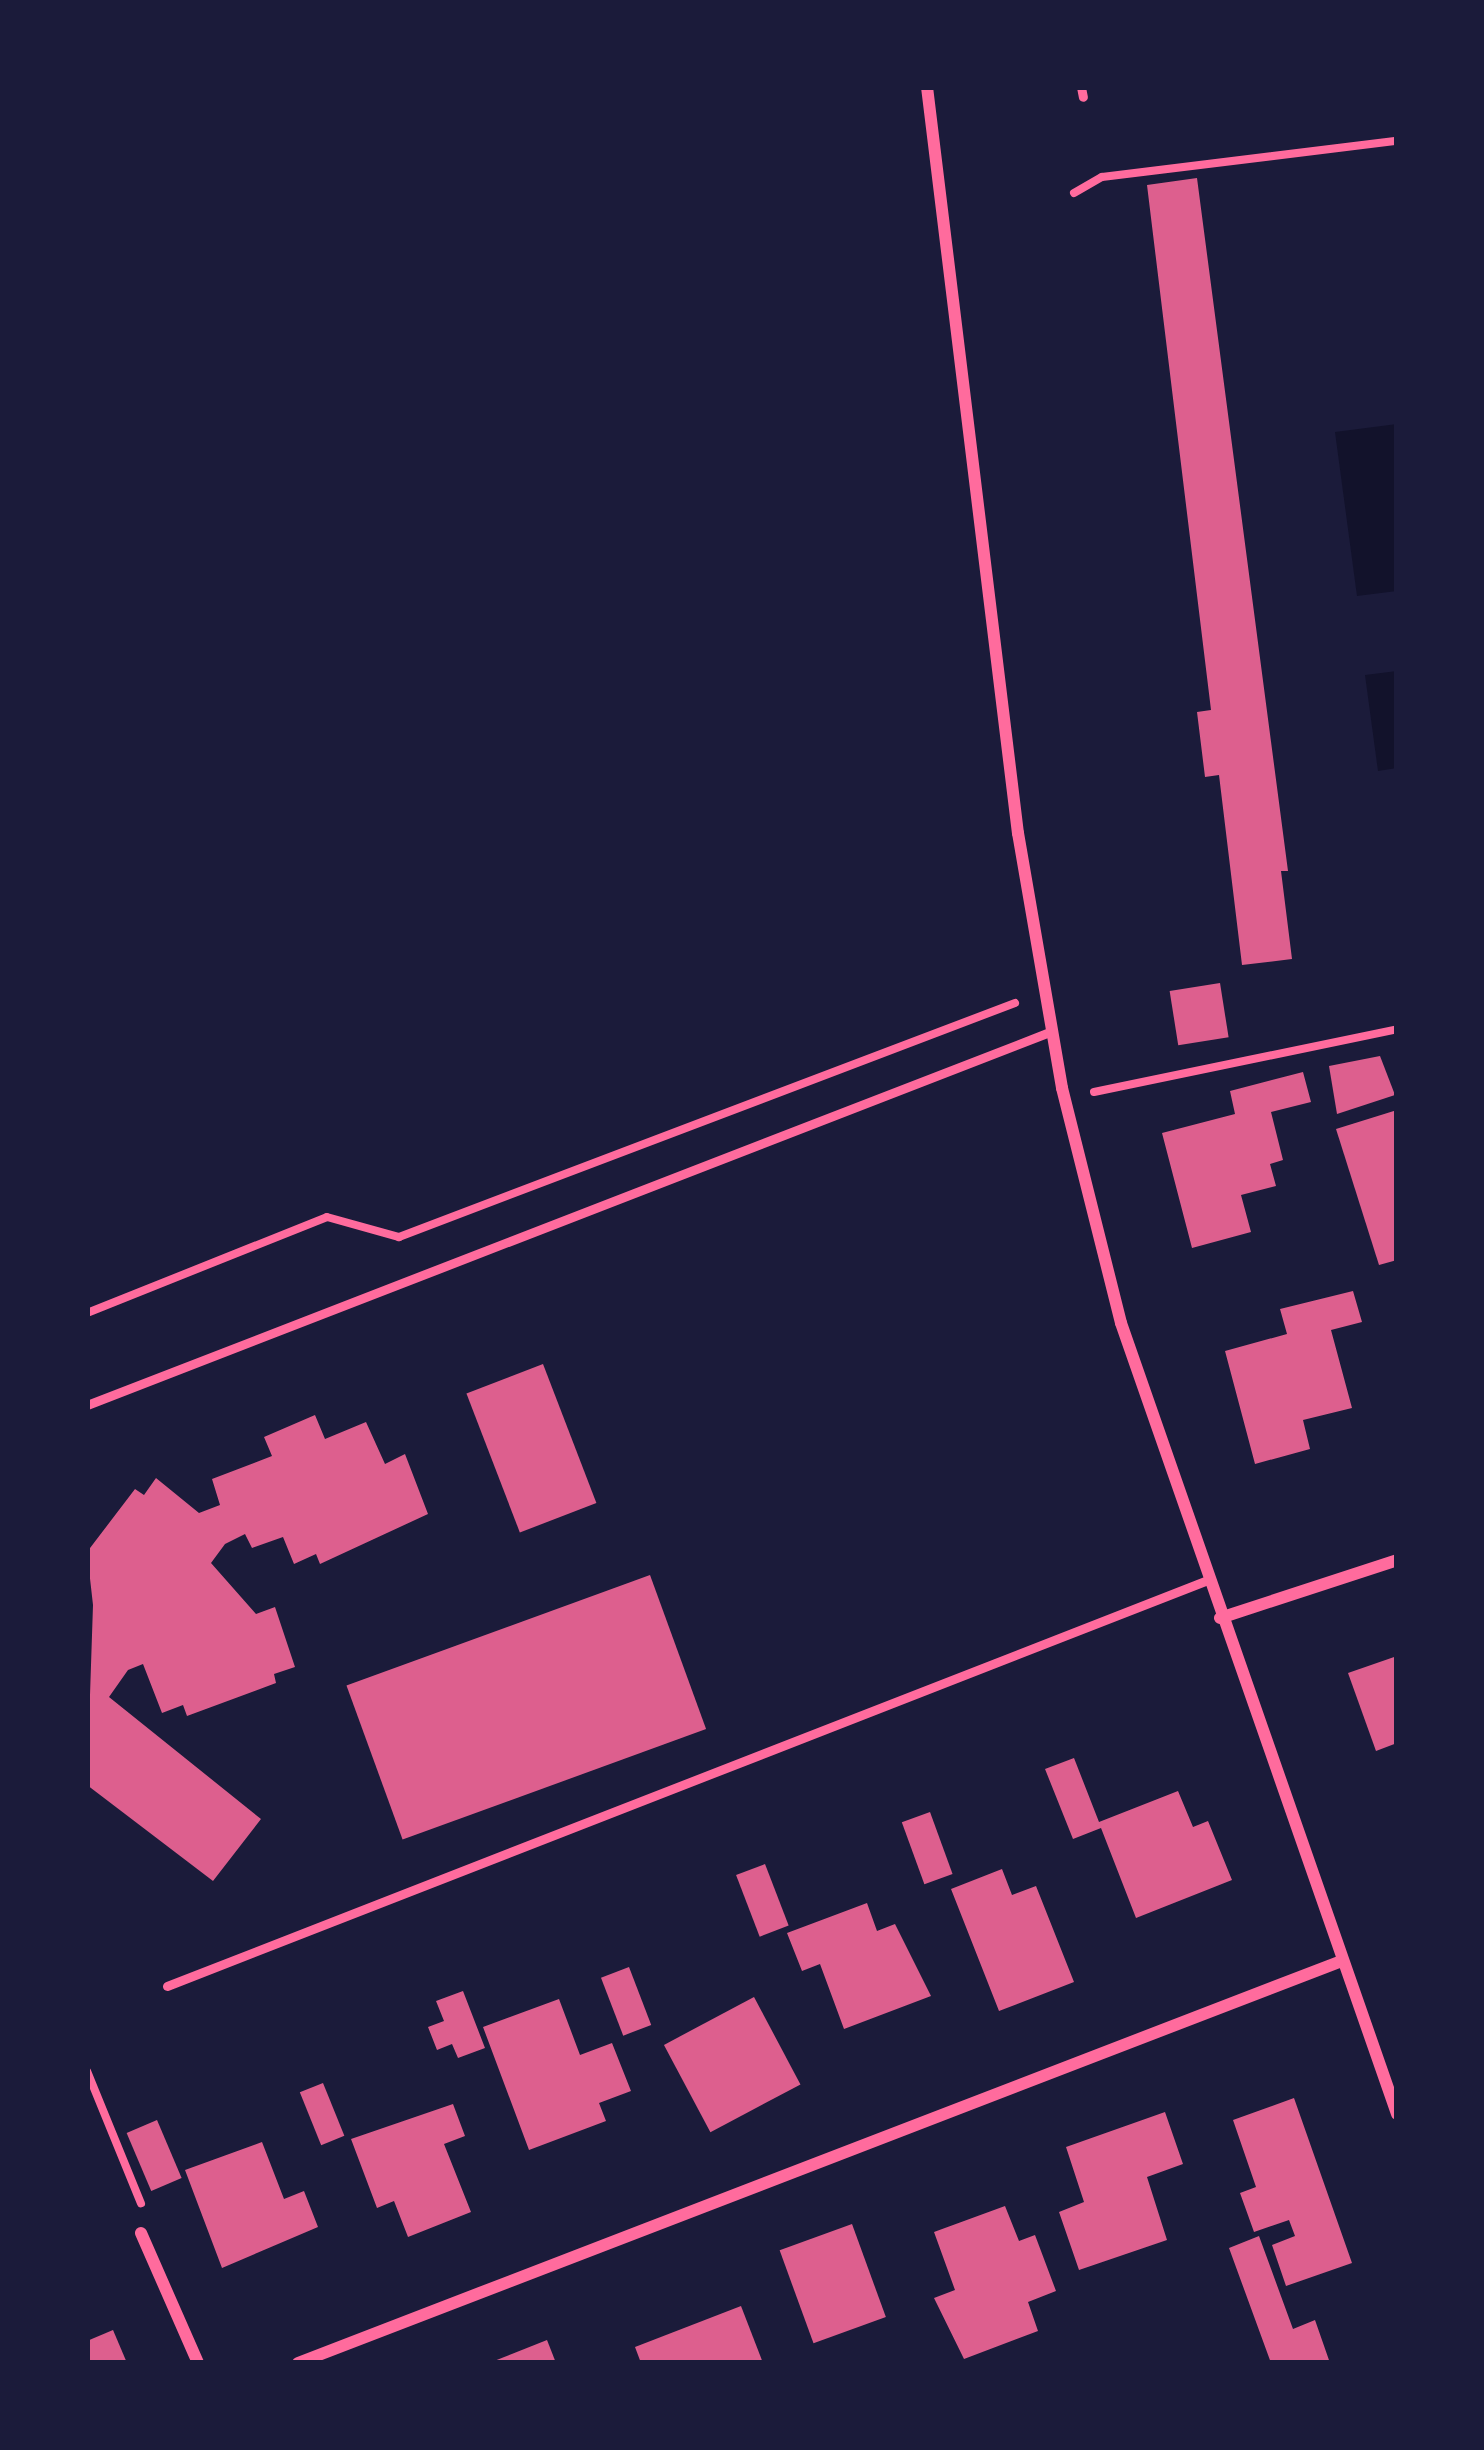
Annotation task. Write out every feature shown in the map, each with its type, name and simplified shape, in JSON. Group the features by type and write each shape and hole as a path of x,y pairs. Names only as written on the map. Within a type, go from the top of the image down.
{"street":[{"path":"927,87 1018,833 1062,1088 1121,1323 1340,1962 1397,2114"},
{"path":"1220,1618 1397,1560"},
{"path":"298,2363 1340,1962"},
{"path":"141,2233 198,2363"}],"lane":[{"path":"87,1405 1052,1031"},
{"path":"167,1986 1208,1580"}],"path":[{"path":"1074,194 1102,177 1397,141"},
{"path":"87,1313 327,1217 399,1237 1045,992"},
{"path":"1062,1088 1109,1094 1397,1029"},
{"path":"87,2071 143,2207 141,2233"}],"shaded area":[{"path":"1397,424 1397,591 1357,596 1335,432"},
{"path":"1397,671 1397,768 1378,771 1365,675"}],"building":[{"path":"1197,178 1288,871 1281,871 1292,959 1242,965 1219,775 1205,777 1197,712 1211,710 1147,185"},
{"path":"1220,983 1229,1037 1178,1045 1170,991"},
{"path":"1380,1056 1395,1095 1337,1114 1329,1066"},
{"path":"1303,1072 1311,1102 1271,1112 1283,1160 1270,1164 1276,1186 1241,1195 1251,1232 1192,1248 1162,1133 1235,1114 1230,1091"},
{"path":"1397,1110 1397,1260 1379,1265 1336,1129"},
{"path":"1353,1291 1362,1322 1331,1330 1352,1408 1303,1420 1310,1449 1255,1464 1225,1351 1287,1334 1280,1309"},
{"path":"543,1364 596,1503 520,1532 466,1393"},
{"path":"315,1415 325,1439 366,1422 385,1464 405,1454 428,1514 320,1564 316,1554 294,1564 283,1537 252,1548 245,1534 225,1544 211,1563 256,1614 275,1607 295,1667 274,1674 276,1683 187,1716 183,1705 162,1713 143,1664 128,1670 109,1697 261,1819 213,1881 87,1785 93,1605 87,1552 135,1489 144,1495 156,1478 199,1513 220,1505 212,1479 272,1456 264,1437"},
{"path":"650,1575 706,1729 403,1840 346,1685"},
{"path":"1397,1656 1397,1743 1376,1751 1348,1673"},
{"path":"1074,1758 1099,1822 1178,1791 1193,1827 1208,1821 1232,1880 1136,1918 1101,1828 1073,1839 1045,1769"},
{"path":"930,1812 953,1874 924,1884 902,1822"},
{"path":"765,1864 789,1926 760,1937 736,1875"},
{"path":"1002,1869 1012,1895 1036,1886 1074,1982 999,2011 951,1889"},
{"path":"867,1903 877,1931 895,1924 931,1996 844,2029 820,1964 802,1971 787,1933"},
{"path":"629,1967 651,2025 623,2036 601,1978"},
{"path":"463,1991 485,2048 458,2058 452,2044 437,2050 428,2027 444,2021 436,2001"},
{"path":"754,1997 800,2084 710,2132 664,2045"},
{"path":"559,1999 580,2055 612,2043 631,2091 599,2103 606,2121 529,2150 483,2027"},
{"path":"323,2083 344,2136 321,2145 300,2092"},
{"path":"1294,2098 1352,2263 1286,2286 1272,2245 1295,2236 1289,2220 1254,2232 1240,2193 1256,2187 1233,2120"},
{"path":"453,2104 465,2136 444,2144 471,2212 408,2237 394,2201 377,2208 351,2139"},
{"path":"1165,2112 1183,2164 1147,2177 1167,2240 1079,2270 1059,2212 1084,2202 1066,2147"},
{"path":"157,2120 182,2178 151,2191 127,2133"},
{"path":"262,2142 284,2199 304,2191 318,2227 222,2268 185,2170"},
{"path":"1005,2206 1019,2241 1035,2235 1056,2291 1028,2302 1038,2331 964,2359 934,2298 955,2290 934,2232"},
{"path":"852,2224 886,2317 814,2343 780,2250"},
{"path":"1259,2236 1293,2329 1315,2320 1330,2363 1271,2363 1229,2248"},
{"path":"741,2306 763,2363 641,2363 635,2347"},
{"path":"113,2330 127,2363 87,2363 87,2341"},
{"path":"547,2340 556,2363 489,2363"}]}
